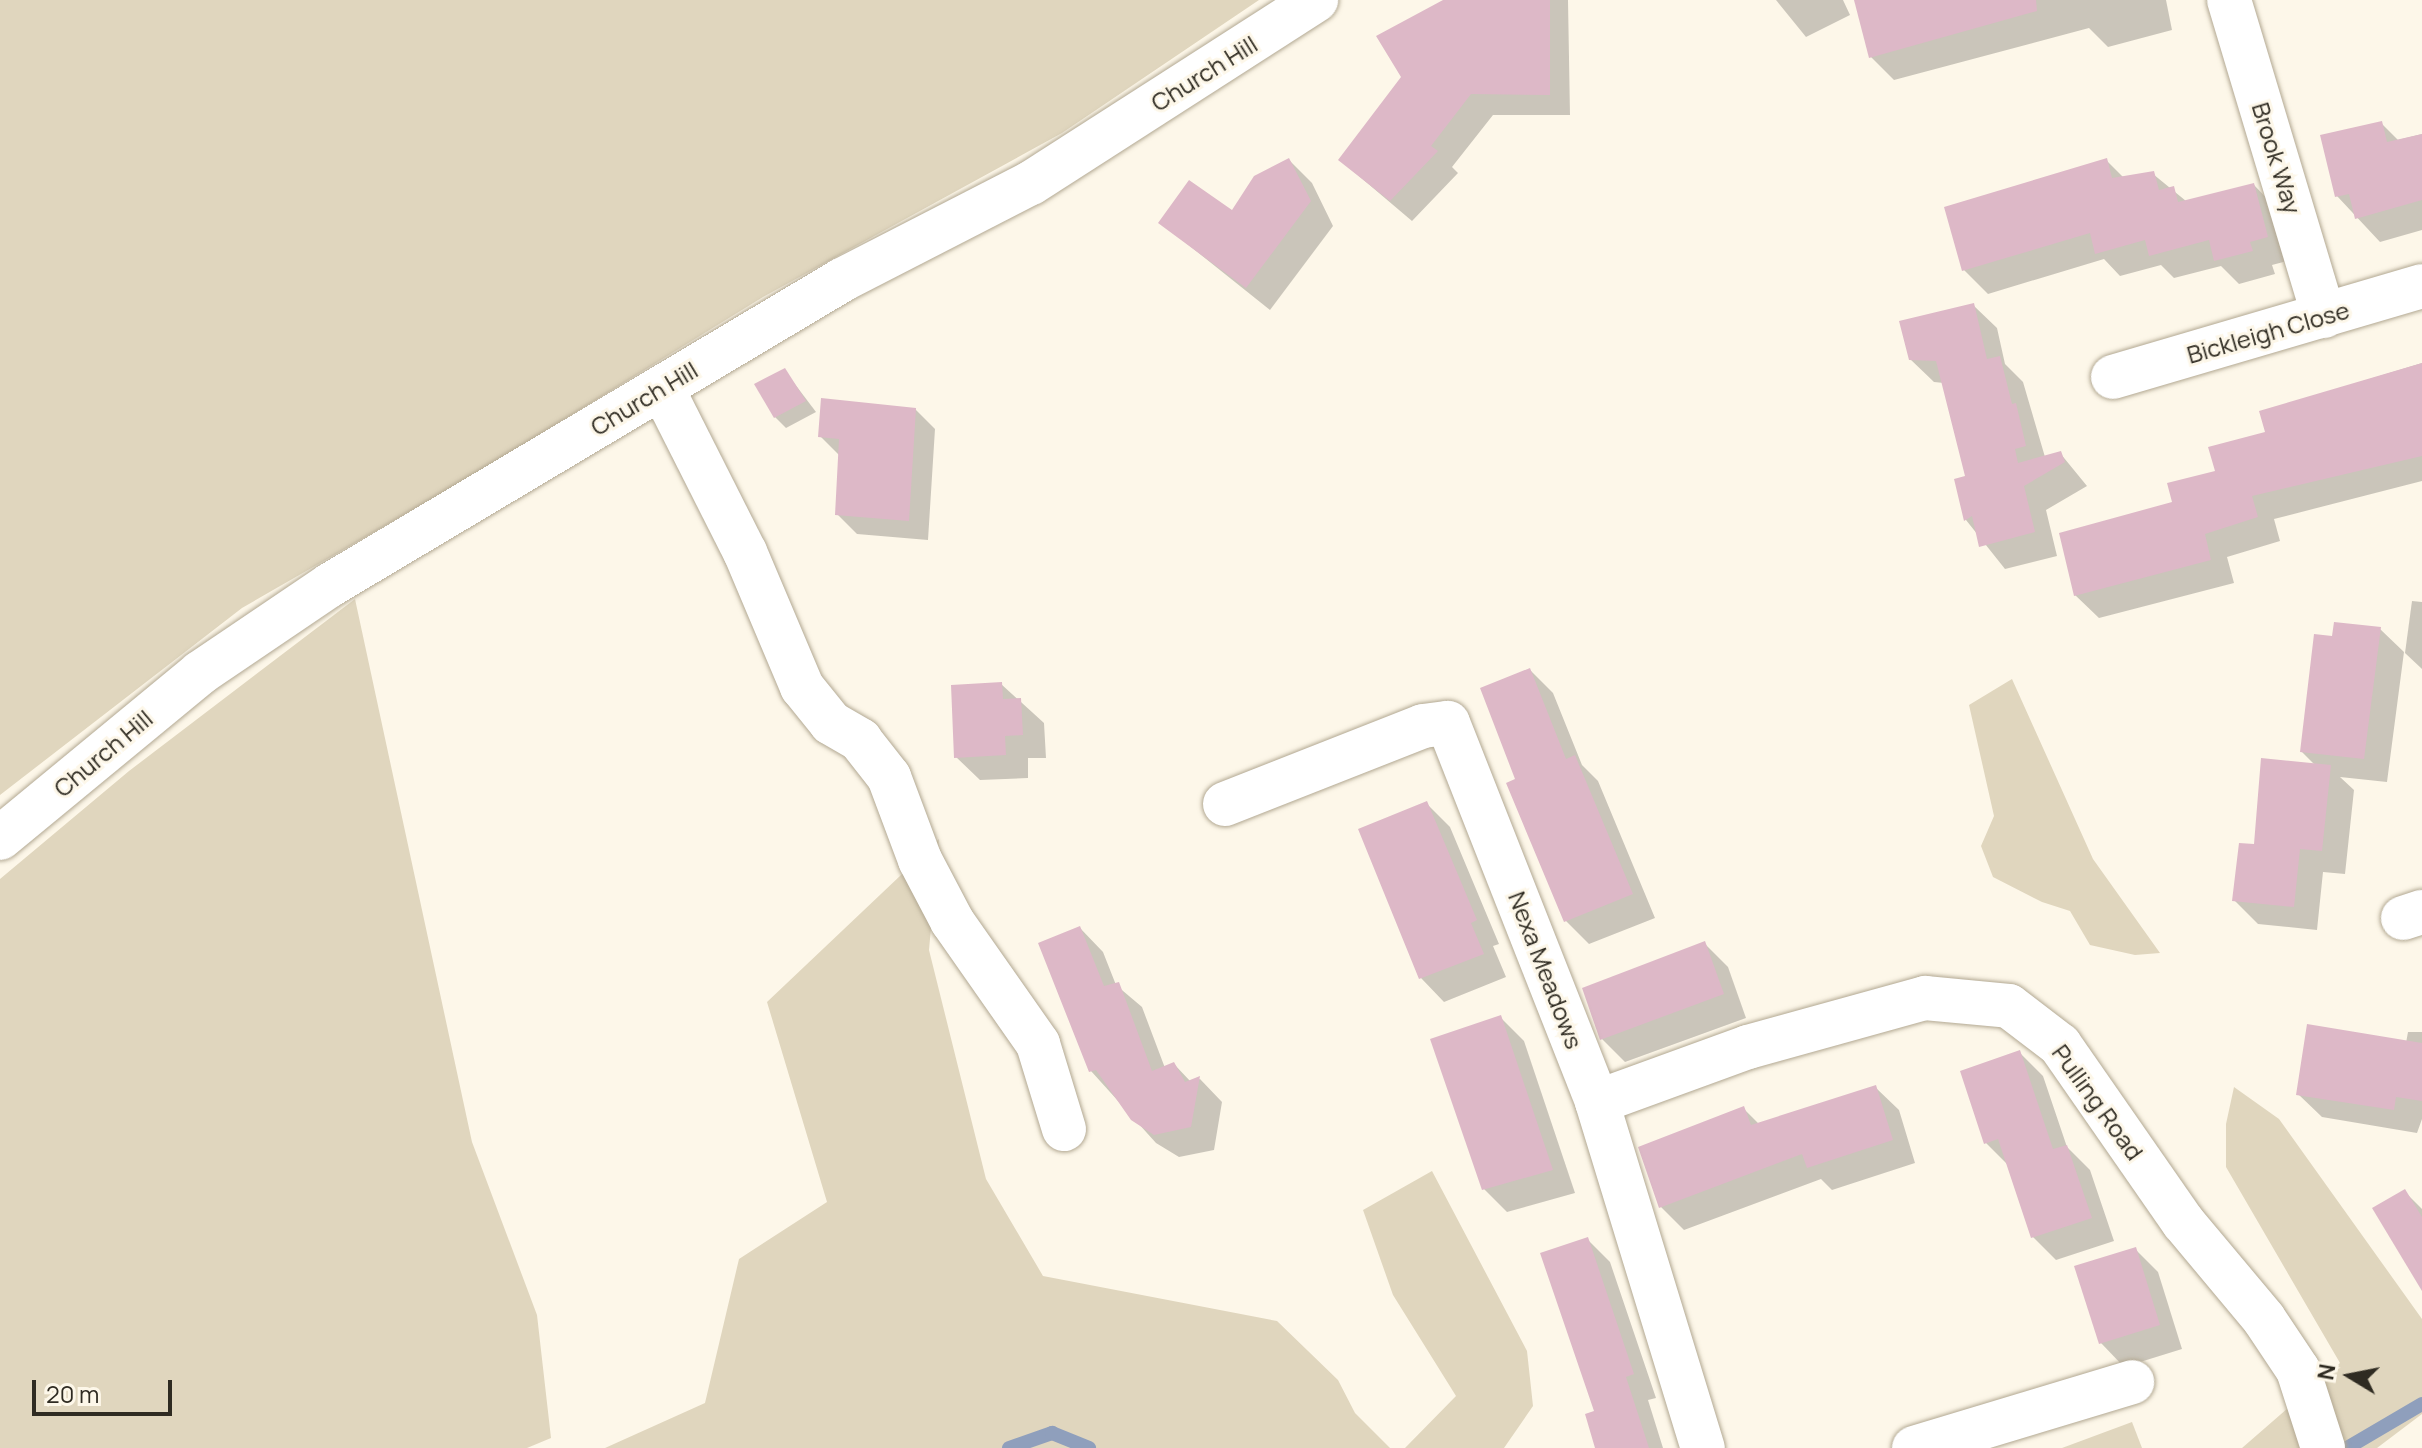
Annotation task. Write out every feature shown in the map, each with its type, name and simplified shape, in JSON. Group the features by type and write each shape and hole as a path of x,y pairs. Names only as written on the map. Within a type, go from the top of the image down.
{"street":[{"name":"Church Hill","path":"0,838 200,673 330,585 842,280 1031,183 1316,0"},
{"name":"Brook Way","path":"2229,0 2324,316"},
{"name":"Bickleigh Close","path":"2113,377 2422,286"},
{"path":"662,388 745,552 802,687 831,723 860,740 889,777 920,860 952,921 1038,1044 1064,1129"},
{"name":"Nexa Meadows","path":"1225,804 1423,726 1448,723 1597,1102 1703,1448"},
{"name":"Pulling Road","path":"1597,1102 1748,1047 1925,998 2009,1006 2060,1045 2183,1222 2264,1319 2298,1370 2320,1439"},
{"path":"1914,1448 2132,1382"}],"shaded area":[{"path":"0,0 1259,0 1062,133 763,297 482,470 242,608 0,795"},
{"path":"355,599 472,1142 537,1315 551,1438 527,1448 0,1448 0,879 129,771"},
{"path":"2012,679 2093,859 2160,953 2135,955 2090,945 2070,911 2042,902 1993,877 1981,846 1994,816 1969,705"},
{"path":"939,839 929,950 986,1179 1043,1276 1277,1321 1338,1380 1355,1413 1390,1448 605,1448 705,1403 739,1259 827,1202 767,1002"},
{"path":"2234,1087 2279,1119 2422,1319 2422,1414 2377,1448 2242,1448 2340,1363 2226,1167 2226,1124"},
{"path":"1432,1171 1527,1351 1533,1406 1504,1448 1405,1448 1456,1396 1393,1295 1363,1210"},
{"path":"2132,1422 2142,1448 2062,1448"}],"building":[{"path":"1443,0 1550,0 1550,95 1471,94 1431,146 1438,151 1390,201 1338,160 1401,77 1376,36"},
{"path":"1854,0 2036,0 2037,11 1869,58"},
{"path":"2382,121 2387,142 2422,134 2422,200 2355,219 2349,194 2335,197 2320,135"},
{"path":"1289,158 1311,201 1246,288 1158,223 1189,180 1232,210 1254,176"},
{"path":"2107,158 2112,178 2154,171 2159,190 2174,186 2178,202 2254,183 2268,237 2250,242 2253,251 2214,261 2209,240 2149,256 2145,240 2095,254 2090,233 1962,271 1944,207"},
{"path":"1974,303 1987,359 2000,356 2012,404 2016,403 2026,446 2015,449 2018,463 2061,451 2065,462 2024,486 2035,532 1979,547 1972,516 1964,521 1954,479 1965,476 1936,361 1909,360 1899,321"},
{"path":"2422,363 2422,456 2252,496 2258,517 2205,534 2211,560 2074,596 2059,533 2172,502 2167,483 2215,471 2208,447 2265,432 2259,411"},
{"path":"785,368 806,401 774,418 754,384"},
{"path":"821,398 916,408 909,521 835,515 839,439 818,437"},
{"path":"2334,622 2381,627 2364,759 2300,752 2314,634 2332,636"},
{"path":"1530,668 1566,759 1575,755 1633,894 1564,922 1506,783 1515,779 1480,688"},
{"path":"1002,682 1003,699 1021,698 1023,735 1005,736 1006,755 954,758 951,685"},
{"path":"2261,758 2331,765 2322,851 2300,849 2294,907 2232,901 2239,843 2254,844"},
{"path":"1427,801 1477,920 1471,923 1484,954 1419,979 1358,829"},
{"path":"1080,926 1104,986 1119,982 1152,1071 1174,1062 1185,1082 1200,1076 1191,1127 1154,1135 1131,1120 1096,1070 1089,1072 1038,943"},
{"path":"1705,941 1724,994 1600,1040 1582,988"},
{"path":"1501,1015 1553,1170 1482,1190 1430,1039"},
{"path":"2307,1024 2422,1043 2422,1101 2396,1097 2394,1110 2296,1095"},
{"path":"2020,1050 2053,1149 2067,1145 2092,1218 2031,1238 1998,1139 1984,1144 1960,1071"},
{"path":"1876,1085 1893,1140 1807,1168 1802,1154 1659,1208 1638,1147 1744,1106 1751,1125"},
{"path":"2405,1189 2422,1217 2422,1291 2372,1208"},
{"path":"1588,1237 1634,1374 1626,1377 1649,1448 1595,1448 1585,1414 1594,1411 1540,1253"},
{"path":"2136,1247 2160,1325 2099,1344 2074,1266"}],"waterway":[{"path":"2347,1448 2422,1404"},
{"path":"1009,1448 1052,1433 1089,1448"}]}
